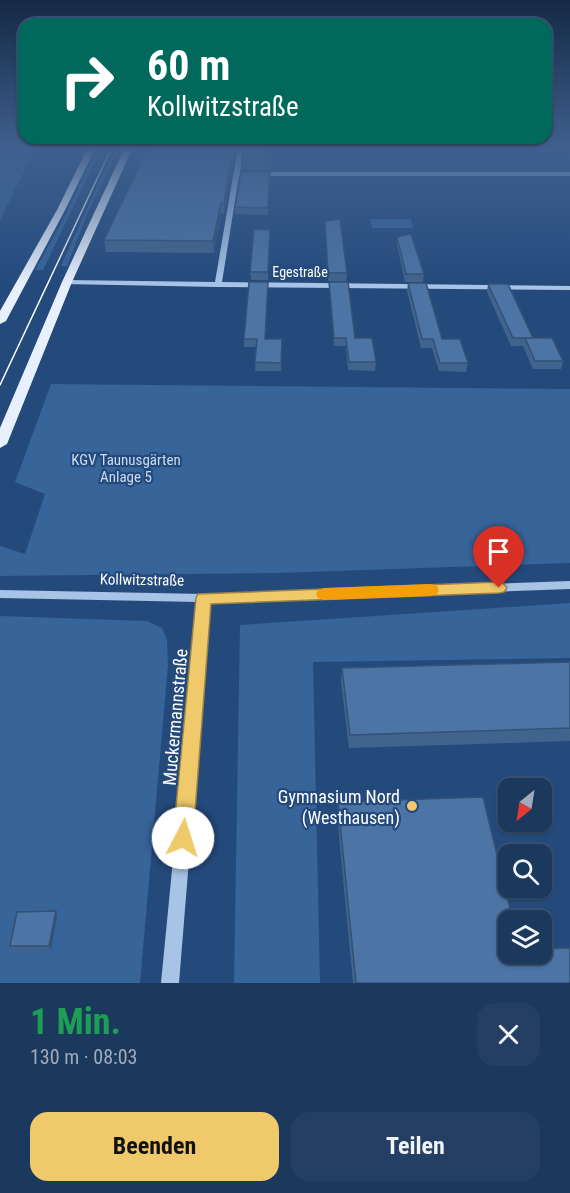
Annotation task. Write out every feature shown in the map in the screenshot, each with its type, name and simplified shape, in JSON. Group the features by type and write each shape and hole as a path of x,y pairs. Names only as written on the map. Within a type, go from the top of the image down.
{"main road":[{"path":"0,321 69,193"},
{"path":"0,444 67,282 108,193"}],"street":[{"path":"218,285 235,193"},
{"name":"Egestraße","path":"67,282 570,288"},
{"path":"0,307 10,302"},
{"name":"Kollwitzstraße","path":"0,594 204,598 570,585"},
{"name":"Muckermannstraße","path":"170,983 204,598"}],"green space":[{"path":"0,193 13,193 0,220"},
{"path":"76,193 80,193 43,270 35,270"},
{"path":"94,193 97,193 67,266 61,266"},
{"path":"370,219 411,219 413,228 372,228"},
{"name":"KGV Taunusgärten Anlage 5","path":"51,384 570,389 570,563 278,573 0,576 0,546 25,554 45,494 15,482"},
{"path":"570,603 570,658 313,662 320,983 234,983 240,625"},
{"path":"0,616 147,621 162,628 167,640 168,665 140,983 0,983"}],"building":[{"path":"127,193 226,193 224,203 221,203 213,241 104,240"},
{"path":"237,193 269,193 268,208 235,207"},
{"path":"340,219 347,273 328,273 325,221"},
{"path":"254,229 270,230 268,272 250,272"},
{"path":"411,234 424,274 406,274 397,237"},
{"path":"249,282 268,282 265,339 282,339 281,363 255,362 257,339 244,339"},
{"path":"329,282 348,282 355,338 372,338 376,362 349,362 346,338 334,338"},
{"path":"408,283 426,283 442,339 460,339 468,363 440,363 433,339 422,339"},
{"path":"488,284 508,284 533,338 513,338"},
{"path":"525,338 552,338 563,361 535,361"},
{"path":"570,662 570,728 350,735 342,668"},
{"path":"483,797 498,859 498,898 507,898 510,910 498,910 498,964 552,964 552,949 570,948 570,983 356,983 338,802"},
{"path":"56,911 49,946 10,946 17,912"}],"tram line":[{"path":"0,385 90,193"}],"slow traffic":[{"path":"324,594 431,590"}],"place":[{"name":"Gymnasium Nord (Westhausen)","path":"412,806"}],"route":[{"path":"183,838 204,598 499,588"}]}
